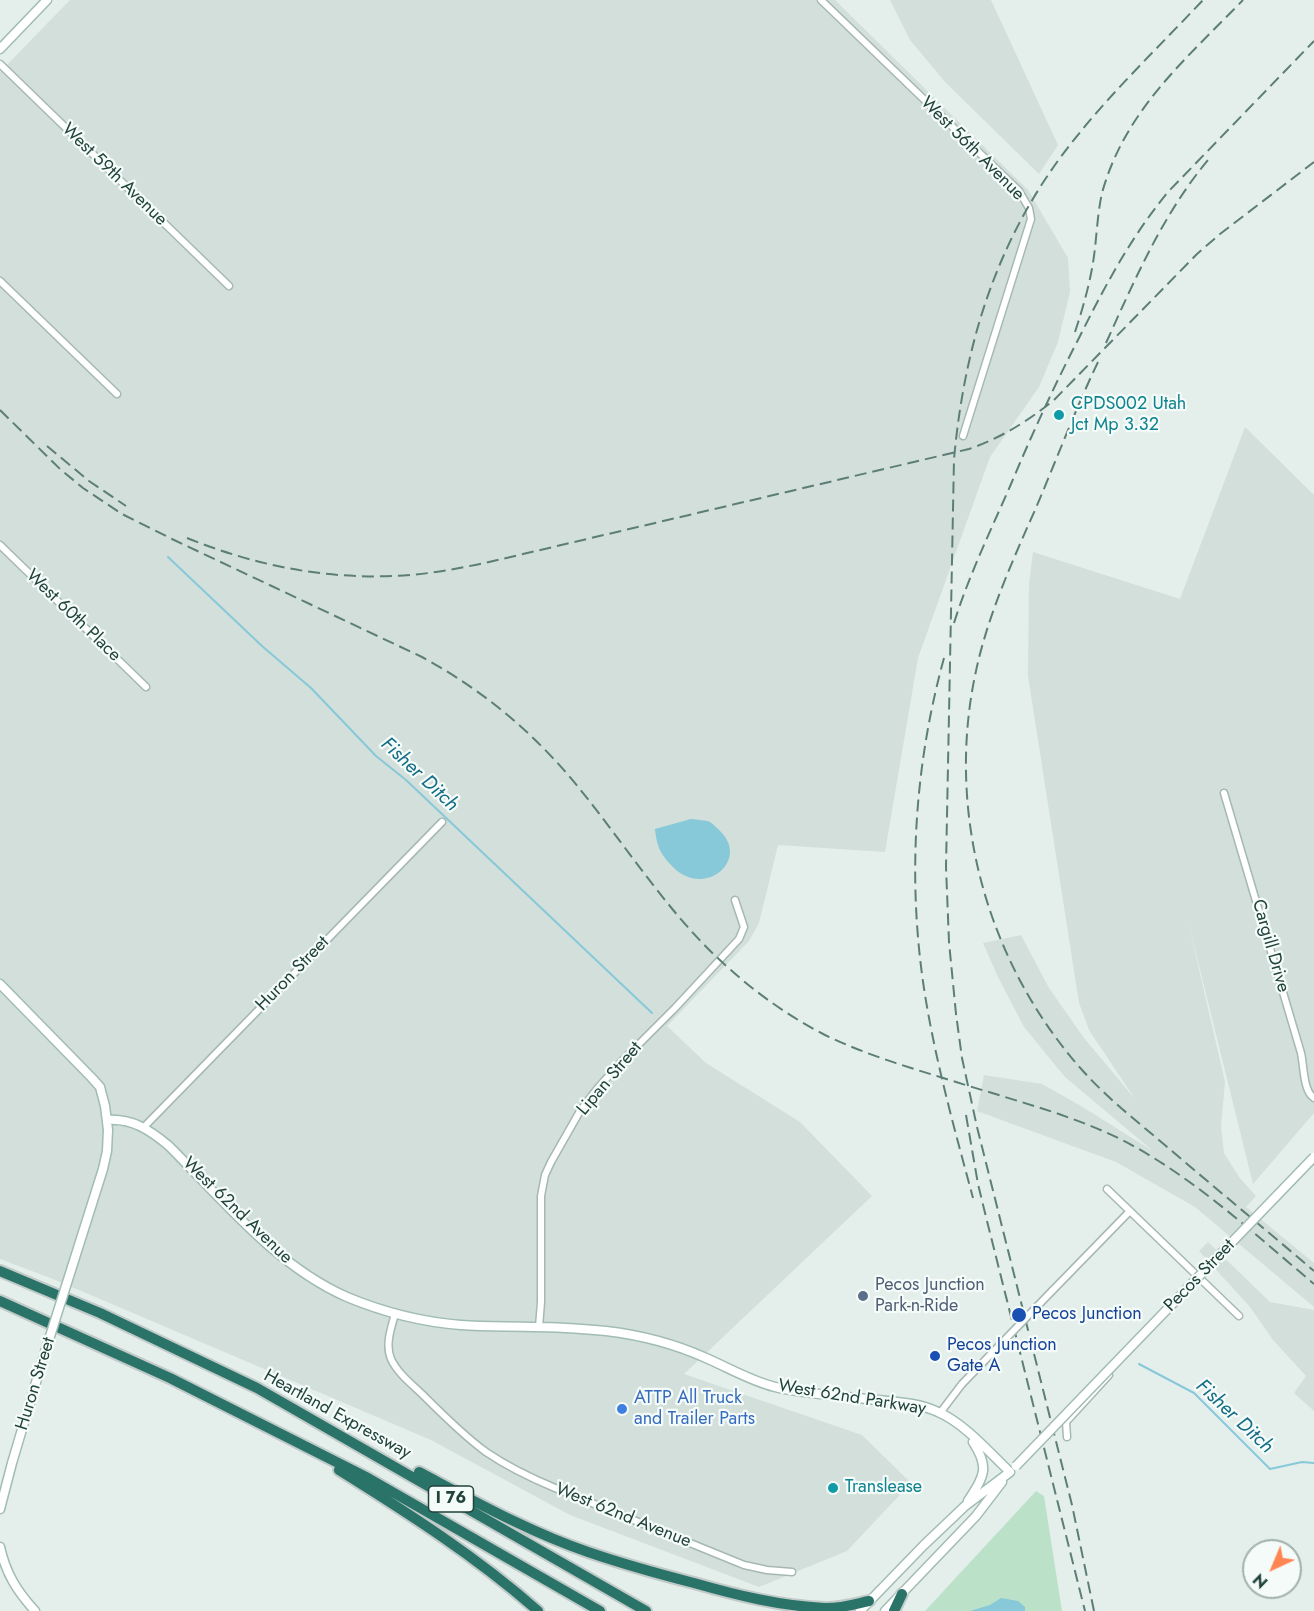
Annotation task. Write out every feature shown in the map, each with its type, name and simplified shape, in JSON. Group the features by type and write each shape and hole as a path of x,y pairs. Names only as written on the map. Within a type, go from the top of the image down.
{"highway":[{"name":"Heartland Expressway","path":"0,1271 100,1313 257,1388 646,1611"},
{"name":"I 76","path":"0,1301 170,1377 368,1478 600,1611"},
{"path":"257,1388 462,1495 554,1539 639,1568 805,1611"},
{"path":"277,1433 355,1480 464,1551 507,1584 537,1611"},
{"path":"894,1611 902,1594"},
{"path":"782,1604 825,1608 869,1601"}],"street":[{"path":"0,49 46,0"},
{"name":"West 56th Avenue","path":"821,0 1019,191 1029,208 1031,219 963,436"},
{"name":"West 59th Avenue","path":"0,64 229,286"},
{"path":"0,280 117,394"},
{"name":"West 60th Place","path":"0,545 146,687"},
{"name":"Cargill Drive","path":"1224,793 1301,1053 1306,1088 1309,1095 1314,1098"},
{"name":"Huron Street","path":"144,1127 442,822"},
{"name":"Lipan Street","path":"539,1327 541,1196 545,1175 589,1098 739,939 744,927 735,900"},
{"path":"0,984 100,1088 107,1120"},
{"name":"Huron Street","path":"0,1509 45,1353 104,1163 108,1138 107,1120"},
{"name":"West 62nd Avenue","path":"107,1120 122,1120 144,1127 169,1146 256,1234 288,1261 325,1286 347,1297 395,1314 389,1346 390,1356 398,1370 484,1451 530,1478 744,1565 792,1572"},
{"name":"Pecos Street","path":"885,1611 976,1516 1013,1469 1314,1157"},
{"path":"1107,1189 1239,1316"},
{"path":"940,1413 962,1384 1130,1211"},
{"path":"1067,1437 1066,1422 1200,1278"},
{"name":"West 62nd Parkway","path":"395,1314 461,1325 608,1331 641,1337 689,1351 752,1379 774,1386 817,1394 918,1405 940,1413 1013,1469"},
{"path":"965,1430 984,1465 978,1485 965,1506"},
{"name":"Pecos Street","path":"860,1611 965,1506 1013,1469"},
{"path":"0,1547 13,1582 35,1611"}],"shaded area":[{"path":"70,0 835,0 1028,190 1068,258 1070,292 1058,342 1039,387 990,457 918,658 885,852 778,845 759,923 749,941 667,1026 706,1063 800,1122 872,1196 684,1374 862,1435 911,1483 847,1551 759,1587 570,1515 431,1440 53,1279 0,1259 0,72"},
{"path":"890,0 991,0 1058,145 1039,174 946,83 910,40"},
{"path":"1245,427 1314,495 1314,1113 1253,1184 1187,917 1225,1082 1221,1126 1224,1153 1239,1177 1256,1196 1246,1207 1314,1263 1314,1307 1195,1207 1116,1162 977,1111 984,1075 1042,1084 1153,1151 1065,1077 1024,1027 983,943 1021,935 1049,988 1084,1038 1135,1099 1089,1030 1079,1003 1028,676 1029,584 1033,552 1180,599"},
{"path":"1208,1242 1270,1302 1314,1310 1314,1411 1294,1393 1306,1376 1273,1340 1250,1307 1199,1251"}],"green space":[{"path":"1036,1491 1044,1496 1062,1611 925,1611"}],"water":[{"path":"691,819 710,822 728,842 730,853 727,863 711,877 699,879 687,877 675,869 663,855 657,841 655,829"},
{"path":"1001,1598 1018,1601 1025,1607 1025,1611 970,1611 990,1605"}],"waterway":[{"name":"Fisher Ditch","path":"168,557 262,646 311,688 376,756 406,780 652,1013"},
{"name":"Fisher Ditch","path":"1139,1364 1194,1393 1270,1469 1302,1462 1314,1463"}],"railway":[{"path":"1094,1611 1072,1505 977,1127 962,1058 956,1014 949,942 946,867 954,459 959,418 975,339 986,301 1017,228 1037,192 1076,137 1111,96 1203,0"},
{"path":"1075,332 1092,269 1102,193 1112,163 1141,111 1159,88 1243,0"},
{"path":"954,623 966,588 1044,409 1120,261 1168,192 1314,41"},
{"path":"1106,343 1139,271 1164,225 1177,202 1208,160"},
{"path":"187,538 237,556 289,568 341,575 417,574 485,563 969,449 1014,428 1054,400 1197,254 1314,162"},
{"path":"1098,362 1001,589 976,671 968,724 966,778 971,831 982,884 999,935 1021,983 1050,1029 1083,1071 1123,1110 1314,1271"},
{"path":"0,410 60,469 83,488 122,514 422,657 482,695 519,725 553,758 667,902 709,949 732,971 788,1014 825,1035 867,1053 1053,1112 1096,1128 1127,1143 1161,1162 1207,1195 1314,1284"},
{"path":"47,446 89,481 126,506"},
{"path":"944,658 934,699 920,783 915,867 916,910 919,953 929,1020 946,1097 973,1198"},
{"path":"966,1115 978,1184 1085,1611"}],"place":[{"name":"CPDS002 Utah Jct Mp 3.32","path":"1059,415"},
{"name":"Pecos Junction Park-n-Ride","path":"863,1296"},
{"name":"Pecos Junction","path":"1019,1315"},
{"name":"Pecos Junction Gate A","path":"935,1356"},
{"name":"ATTP All Truck and Trailer Parts","path":"622,1409"},
{"name":"Translease","path":"833,1488"}]}
